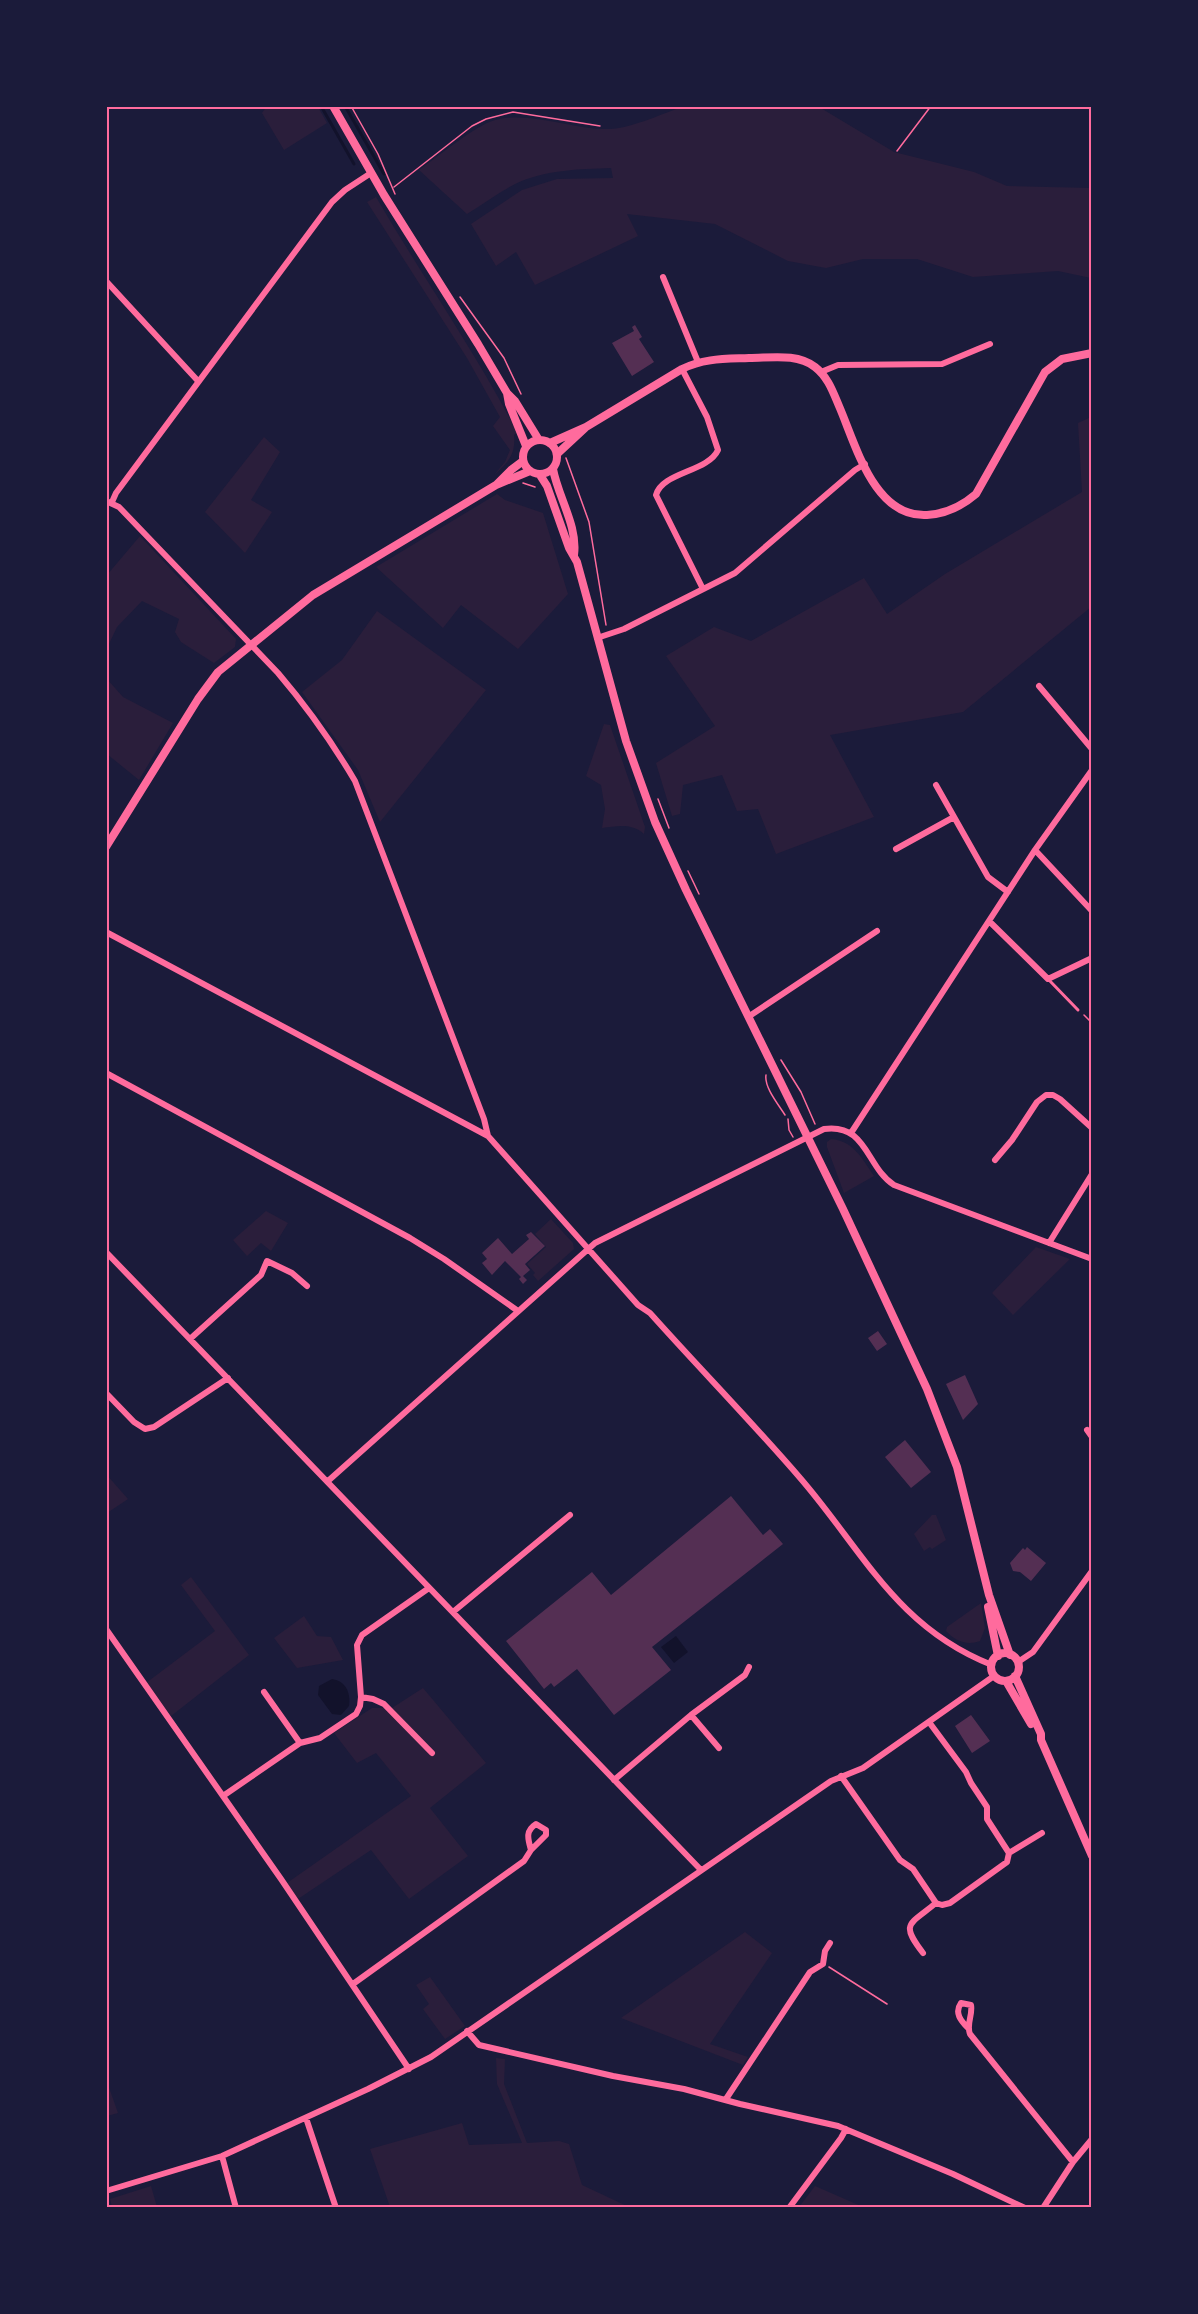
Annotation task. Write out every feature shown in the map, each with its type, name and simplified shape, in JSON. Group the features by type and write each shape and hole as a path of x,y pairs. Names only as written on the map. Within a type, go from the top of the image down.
{"main road":[{"path":"333,106 371,173 507,393 515,401 539,440"},
{"path":"507,393 509,404 526,446"},
{"path":"574,555 575,546 571,529 553,469 557,454 550,443 539,440 526,446 523,461 530,471 540,475 547,486 569,548 574,555 626,741 655,822 894,1315 938,1415 957,1467 998,1624 1010,1655 1018,1662 1018,1672 1006,1681"},
{"path":"540,475 553,469"},
{"path":"989,1595 987,1602 998,1656 992,1665 994,1676 1006,1681 1028,1717 1036,1736 1041,1740"},
{"path":"998,1656 1010,1655"},
{"path":"1015,1676 1092,1856"}],"street":[{"path":"371,173 345,190 332,202 109,501 140,529 300,699 339,753 355,781 484,1119 488,1136"},
{"path":"663,277 698,362"},
{"path":"106,281 198,381"},
{"path":"821,372 838,365 942,364 990,344"},
{"path":"550,443 586,427 682,369 698,362 786,357 808,363 821,372 835,394 879,492 886,500 903,511 934,515 959,507 976,494 1045,372 1062,359 1092,353"},
{"path":"682,369 707,417 718,450 712,459 661,485 656,495 703,589"},
{"path":"557,454 586,427"},
{"path":"496,485 501,478 523,461"},
{"path":"597,638 624,629 735,573 855,470 865,464"},
{"path":"106,847 208,684 218,672 313,595 496,485 530,471"},
{"path":"1039,686 1092,749"},
{"path":"851,1133 1035,850 1092,770"},
{"path":"936,785 988,877 1008,892"},
{"path":"896,849 954,817"},
{"path":"1035,850 1092,911"},
{"path":"990,922 1048,979 1092,958"},
{"path":"748,1017 877,931"},
{"path":"106,932 488,1136 588,1249 774,1448 901,1606 921,1624 954,1646 992,1665"},
{"path":"106,1073 410,1238 518,1311"},
{"path":"995,1161 1037,1102 1046,1095 1053,1095 1060,1099 1092,1128"},
{"path":"328,1481 588,1249 605,1238 818,1132 833,1128 851,1133 864,1147 883,1177 894,1185 1092,1259"},
{"path":"1049,1243 1092,1174"},
{"path":"106,1252 701,1870"},
{"path":"190,1339 261,1275 267,1261 292,1273 307,1286"},
{"path":"106,1393 134,1422 145,1429 154,1427 228,1378"},
{"path":"1087,1430 1092,1437"},
{"path":"453,1612 570,1515"},
{"path":"1018,1662 1033,1652 1092,1571"},
{"path":"223,1796 300,1743 320,1738 356,1714 361,1697 357,1645 359,1639 429,1588"},
{"path":"106,1629 409,2068"},
{"path":"614,1780 691,1715 745,1675 749,1667"},
{"path":"106,2191 222,2156 431,2057 701,1870 841,1776 863,1768 994,1676"},
{"path":"264,1692 300,1743"},
{"path":"361,1697 384,1704 432,1753"},
{"path":"691,1715 719,1748"},
{"path":"929,1722 966,1772 987,1807 987,1819 1009,1853"},
{"path":"841,1776 900,1860 913,1869 936,1903 942,1905 950,1903 1006,1862 1009,1853 1042,1833"},
{"path":"353,1984 524,1861 531,1850"},
{"path":"923,1953 909,1935 909,1929 911,1923 936,1903"},
{"path":"726,2099 810,1972 823,1964 825,1951 830,1943"},
{"path":"968,2028 970,2034 1073,2162"},
{"path":"467,2031 479,2045 726,2099 846,2128 1025,2208"},
{"path":"306,2118 336,2208"},
{"path":"789,2208 842,2139 846,2128"},
{"path":"1043,2208 1073,2162 1092,2139"},
{"path":"222,2156 236,2208"}],"lane":[{"path":"1048,979 1078,1010"}],"path":[{"path":"351,106 378,154 397,198"},
{"path":"897,151 930,106"},
{"path":"393,188 472,126 486,118 513,112 600,126"},
{"path":"458,293 504,358 524,398"},
{"path":"566,445 568,450 566,459 589,522 608,634"},
{"path":"515,477 518,482 540,489"},
{"path":"654,790 671,834"},
{"path":"686,865 700,896"},
{"path":"1078,1010 1092,1023"},
{"path":"779,1057 801,1092 818,1132"},
{"path":"823,1964 887,2004"}],"shaded area":[{"path":"267,106 318,107 327,123 284,150 262,113"},
{"path":"682,107 819,107 894,152 974,172 1007,186 1091,188 1091,278 1058,271 973,277 917,259 863,259 826,268 788,261 715,224 627,214 638,236 535,285 516,252 496,266 471,224 522,190 557,179 613,178 611,168 562,171 526,179 467,214 419,170 467,135 495,120 522,117 590,128 614,129 633,125"},
{"path":"376,197 484,372 517,432 514,435 514,448 510,458 494,475 505,462 510,450 493,426 500,417 467,358 367,202"},
{"path":"1091,417 1091,607 963,712 830,735 874,817 776,854 758,809 737,811 722,775 683,785 680,814 672,816 656,763 715,726 666,656 714,627 751,641 864,578 887,614 945,574 1082,492 1078,423"},
{"path":"264,437 280,452 251,500 272,512 245,553 205,512"},
{"path":"497,494 505,500 543,513 568,594 518,649 461,605 443,628 376,567"},
{"path":"140,536 236,639 235,647 214,663 181,642 175,632 179,619 142,601 117,627 107,648 107,575"},
{"path":"377,611 486,690 380,822 358,770 302,692 342,660"},
{"path":"107,679 123,697 173,723 139,780 107,754"},
{"path":"604,724 610,725 645,827 644,834 630,827 602,828 605,809 601,785 586,776"},
{"path":"831,1139 839,1140 852,1147 874,1176 844,1193 827,1147 827,1142"},
{"path":"266,1211 288,1223 271,1251 261,1243 247,1256 233,1240"},
{"path":"551,1219 573,1243 574,1249 538,1281 533,1275 535,1273 527,1264 546,1247 535,1234"},
{"path":"1036,1247 1070,1259 1013,1315 992,1293"},
{"path":"106,1474 128,1499 107,1513 106,1513"},
{"path":"932,1515 936,1515 946,1540 924,1551 914,1534"},
{"path":"191,1577 249,1655 171,1716 146,1683 215,1631 181,1585"},
{"path":"981,1603 985,1628 980,1641 962,1642 946,1631 947,1627"},
{"path":"304,1616 317,1636 331,1637 343,1660 297,1668 274,1638"},
{"path":"676,1636 688,1652 674,1663 661,1647"},
{"path":"332,1679 341,1682 348,1692 349,1706 341,1715 332,1714 318,1695 319,1686"},
{"path":"423,1688 486,1763 430,1808 468,1856 409,1899 371,1850 298,1899 287,1883 411,1796 376,1753 357,1763 334,1733 372,1708 392,1708"},
{"path":"745,1932 772,1953 710,2044 748,2057 743,2065 621,2018"},
{"path":"430,1977 465,2026 445,2039 423,2009 429,2004 416,1985"},
{"path":"496,2058 505,2059 504,2084 527,2143 559,2141 569,2144 582,2185 629,2207 390,2207 370,2149 462,2123 469,2145 522,2143 497,2084"},
{"path":"106,2079 118,2113 107,2116 106,2116"},
{"path":"151,2186 157,2207 112,2207 110,2199"},
{"path":"815,2186 863,2207 799,2207"}],"building":[{"path":"635,325 642,337 639,339 654,362 632,376 612,343 634,331 632,327"},
{"path":"531,1232 545,1246 525,1264 530,1270 523,1276 527,1280 523,1284 519,1279 521,1277 505,1261 492,1275 482,1263 487,1259 482,1253 498,1238 512,1254 529,1239 526,1235"},
{"path":"878,1331 887,1344 877,1351 868,1338"},
{"path":"965,1375 978,1404 963,1420 946,1384"},
{"path":"905,1440 931,1472 911,1488 885,1457"},
{"path":"731,1496 763,1535 770,1529 783,1544 652,1647 671,1670 614,1715 577,1669 554,1687 551,1683 544,1689 506,1641 592,1572 611,1595"},
{"path":"1027,1547 1046,1563 1031,1581 1020,1572 1013,1571 1010,1563 1023,1548 1025,1550"},
{"path":"971,1715 990,1741 972,1753 955,1726"}],"waterway":[{"path":"321,106 354,164"},
{"path":"345,106 384,174"}]}
